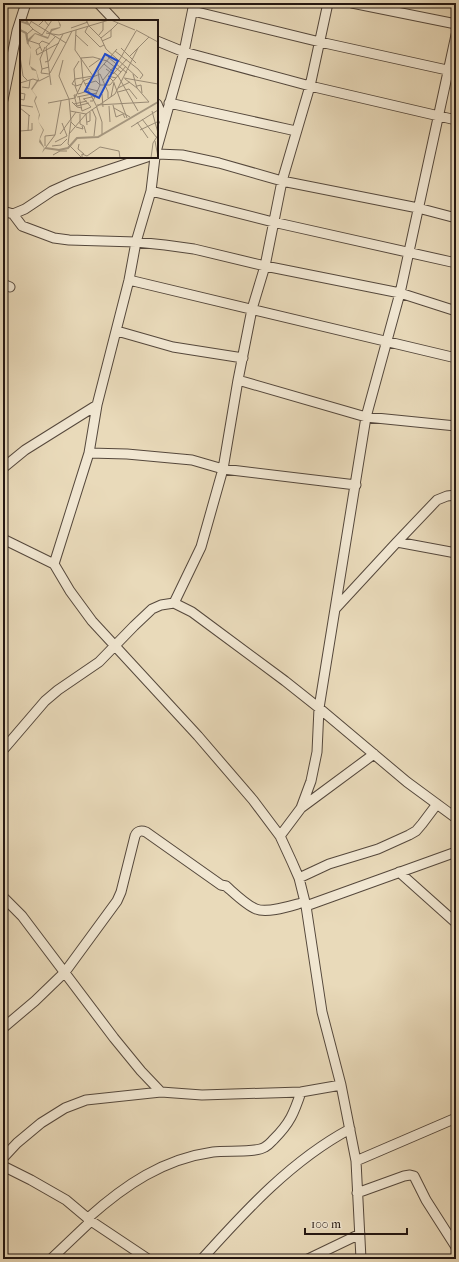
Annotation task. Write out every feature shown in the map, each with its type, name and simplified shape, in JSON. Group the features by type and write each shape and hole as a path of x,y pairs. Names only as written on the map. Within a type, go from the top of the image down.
{"street":[{"path":"21,20 26,3"},
{"path":"98,3 114,20"},
{"path":"174,603 201,547 223,468 252,309 264,266 282,180 310,86 328,3"},
{"path":"352,3 456,24"},
{"path":"158,144 184,52 193,7 320,42 452,71"},
{"path":"3,100 20,22"},
{"path":"280,836 301,808 311,781 317,752 319,708 366,417 400,293 438,116 452,71 456,35"},
{"path":"158,41 184,52 310,86 456,120"},
{"path":"169,103 296,132"},
{"path":"158,106 164,121"},
{"path":"158,154 182,155 219,163 282,180 418,208 456,218"},
{"path":"13,214 25,209 52,191 72,182 144,158"},
{"path":"54,564 89,453 98,405 129,280 136,242 150,191 155,158"},
{"path":"150,191 273,222 456,263"},
{"path":"3,211 13,214 22,226 54,238 69,240 136,242 194,249 264,266 400,293 456,311"},
{"path":"129,280 456,358"},
{"path":"117,331 173,347 243,358"},
{"path":"238,380 366,417 456,426"},
{"path":"3,468 25,450 98,405"},
{"path":"89,453 127,454 192,460 223,468 356,484"},
{"path":"336,608 437,500 446,496 456,496"},
{"path":"3,539 54,564 70,591 92,621 198,736 253,800 280,836 299,878 306,904 322,1012 341,1085 350,1129 356,1161 361,1259"},
{"path":"397,542 456,553"},
{"path":"3,750 45,701 63,686 99,662 152,609 160,605 174,603 192,612 319,708 407,782 456,818"},
{"path":"301,808 374,754"},
{"path":"299,878 329,864 378,849 409,835 416,831 437,804"},
{"path":"3,1028 35,1001 65,972 117,901 121,892 135,836 139,831 143,830 221,885 226,886 255,908 262,911 306,904 456,852"},
{"path":"399,872 456,923"},
{"path":"3,897 22,916 114,1038 141,1071 161,1092"},
{"path":"148,1259 90,1220 66,1200 3,1164 17,1143 41,1123 65,1108 74,1103 86,1100 161,1092 202,1095 301,1092 341,1085"},
{"path":"51,1259 90,1220 124,1190 152,1171 168,1164 194,1156 215,1152 256,1150 266,1147 282,1131 292,1118 301,1092"},
{"path":"356,1161 456,1118"},
{"path":"202,1259 263,1195 294,1167 329,1140 350,1129"},
{"path":"358,1193 404,1176 414,1176 426,1200 456,1247"},
{"path":"308,1259 360,1234"}]}
